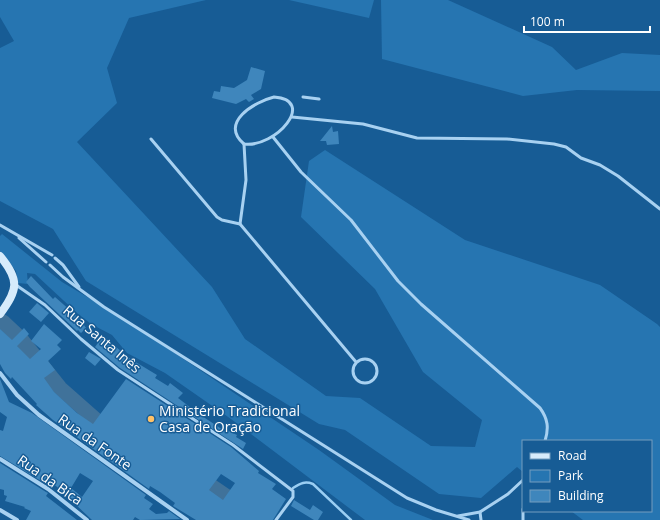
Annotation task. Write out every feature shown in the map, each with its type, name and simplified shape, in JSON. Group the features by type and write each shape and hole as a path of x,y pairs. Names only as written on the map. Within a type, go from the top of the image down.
{"main road":[{"path":"0,256 12,273 15,285 12,298 0,314"}],"street":[{"name":"Rua da Fonte","path":"0,373 17,395 39,416 187,520"},
{"name":"Rua da Bica","path":"0,459 48,489 87,520"},
{"path":"0,510 17,520"}],"lane":[{"path":"240,224 246,180 244,144 236,135 235,128 238,119 254,105 265,99 282,97 289,102 292,110 292,117 288,124 273,137 258,144 244,144"},
{"path":"303,97 319,100"},
{"path":"292,117 363,124 417,138 507,139 554,144 566,147 581,158 600,165 618,176 660,209"},
{"path":"273,137 300,172 351,220 398,281 463,342 540,408 546,416 548,424 545,440"},
{"path":"151,139 217,217 222,220 240,224 356,362"},
{"path":"0,225 52,255"},
{"path":"14,234 46,262"},
{"path":"56,258 80,288"},
{"path":"50,265 127,322 407,498 436,510 468,520"},
{"name":"Rua Santa Inês","path":"15,285 45,305 81,339 118,370 233,445 293,491 293,497 276,520"},
{"path":"363,359 371,360 376,366 375,378 364,383 357,380 353,374 356,362 363,359"},
{"path":"458,516 480,512 508,494 522,481"},
{"path":"480,512 481,520"}],"green space":[{"path":"0,0 206,0 129,18 107,68 117,103 77,142 212,287 245,339 326,396 360,398 431,446 475,447 482,420 423,372 375,289 301,217 309,161 325,150 465,240 600,285 657,324 660,327 660,520 583,520 572,512 652,512 652,440 522,440 522,471 517,467 481,498 439,494 345,430 319,424 86,281 53,229 0,201 0,48 14,41 0,17"},
{"path":"289,0 374,0 369,18"},
{"path":"381,0 448,0 552,47 576,70 622,53 660,55 660,91 577,90 523,96 382,59"},
{"path":"2,234 62,282 121,317 319,450 395,505 433,520 365,520 231,419 165,373 127,353 112,335 91,324 77,313 35,274 27,273 28,284 18,283 16,271 0,251 0,236"}],"building":[{"path":"251,67 265,71 261,89 251,95 254,99 249,102 246,99 236,104 212,98 214,91 220,92 221,86 234,88 247,80"},
{"path":"332,126 333,132 338,131 339,144 327,145 326,141 320,141"},
{"path":"31,276 53,299 55,297 80,319 86,328 81,333 30,287 26,282"},
{"path":"37,303 49,313 41,322 29,312"},
{"path":"44,324 62,340 57,345 61,349 48,361 55,370 44,378 54,392 77,413 93,424 126,379 231,447 259,471 258,473 276,484 272,489 286,499 273,520 196,520 173,506 175,503 160,492 150,486 149,489 53,420 36,405 37,404 12,377 11,379 5,373 0,364 0,329 12,340 24,328 29,334 17,346 30,359 41,349 31,341","holes":["221,474 235,483 223,500 209,490"]},
{"path":"103,336 129,358 157,375 155,378 168,386 170,383 183,393 178,398 199,414 226,432 227,430 237,435 236,437 246,443 243,449 120,368 95,347"},
{"path":"89,352 101,359 95,366 85,358"},
{"path":"0,379 9,402 32,413 146,495 144,498 153,504 149,509 156,514 167,513 169,511 180,519 140,520 135,517 133,520 92,520 56,486 53,485 51,487 0,456 0,430 3,431 7,417 0,412","holes":["80,473 93,481 82,497 71,488"]},
{"path":"0,463 48,493 46,496 77,520 26,520 31,511 24,508 25,507 5,501 7,496 4,495 4,490 0,489"},
{"path":"294,500 310,510 313,505 323,512 318,520 314,520 291,506"}],"waterway":[{"path":"3,322 20,338 60,388 111,433"},
{"path":"195,475 239,505"},
{"path":"293,488 303,483 313,484 351,520"}],"place":[{"name":"Ministério Tradicional Casa de Oração","path":"151,419"}]}
